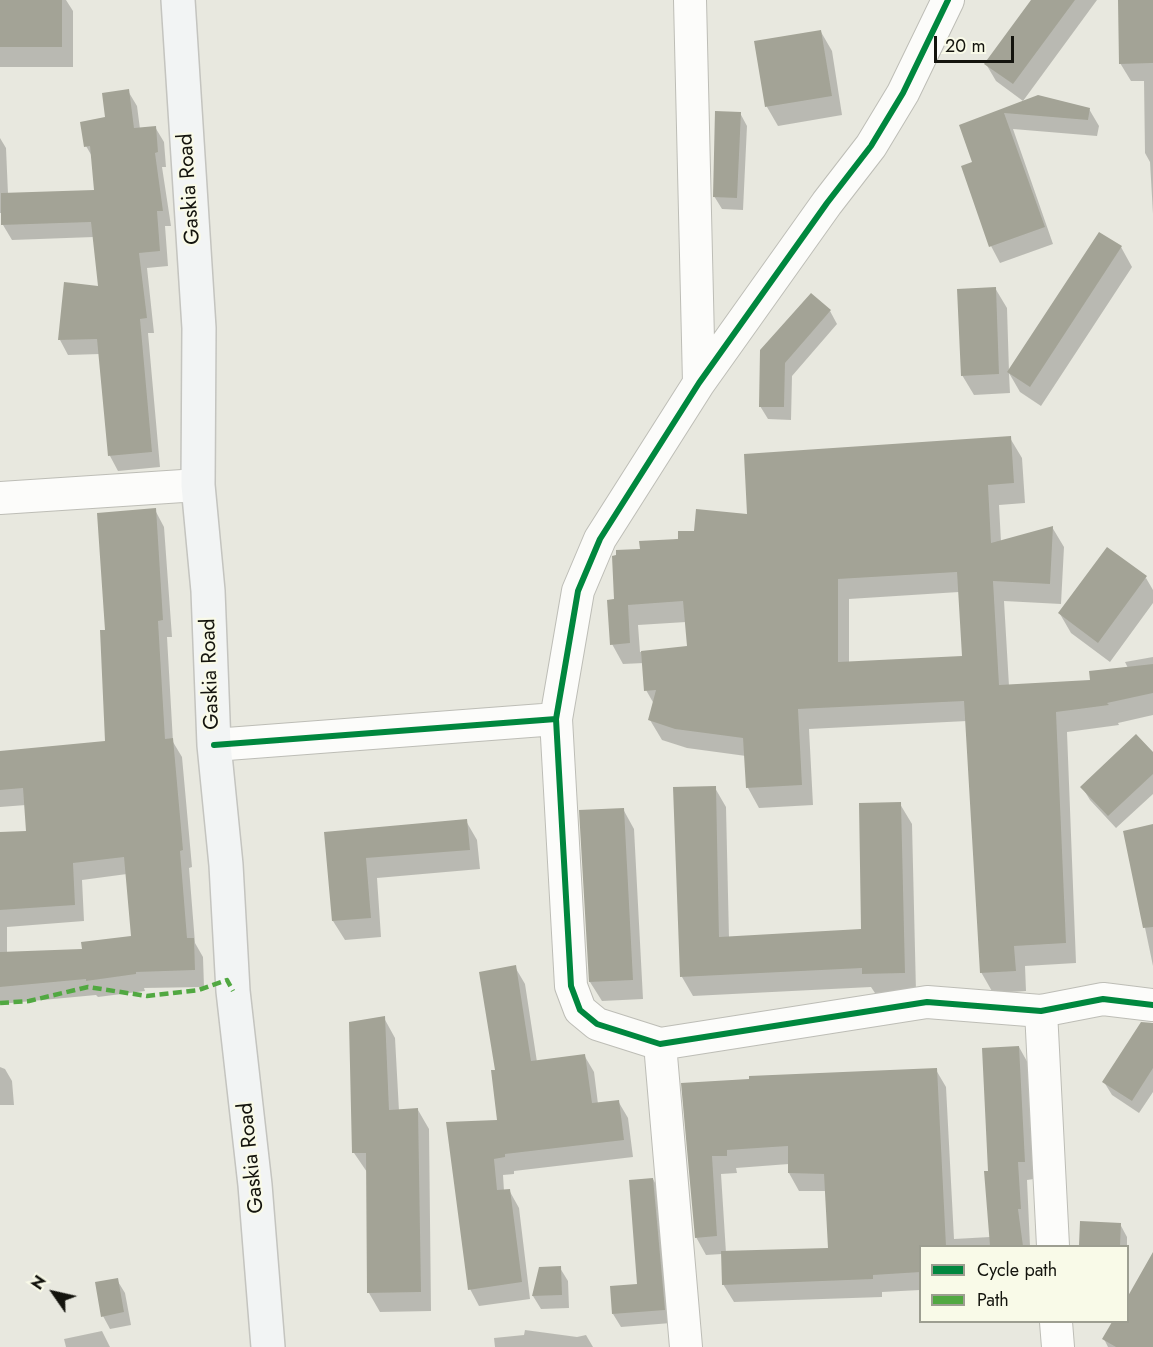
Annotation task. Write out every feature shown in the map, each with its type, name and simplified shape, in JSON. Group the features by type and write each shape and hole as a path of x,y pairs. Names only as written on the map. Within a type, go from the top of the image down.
{"main road":[{"name":"Gaskia Road","path":"178,0 199,328 198,485 208,591 214,745 226,865 233,991 255,1185 268,1347"}],"street":[{"path":"690,0 699,383"},
{"path":"948,0 903,93 871,146 827,203 699,383 600,539 578,591 556,719 571,986 580,1010 597,1024 660,1044 927,1002 1041,1011 1103,999 1153,1005"},
{"path":"0,498 198,485"},
{"path":"214,745 556,719"},
{"path":"1041,1011 1053,1245"},
{"path":"660,1044 686,1347"},
{"path":"1056,1323 1058,1347"}],"building":[{"path":"0,0 62,0 62,47 0,47"},
{"path":"1031,0 1075,0 1013,84 984,64"},
{"path":"1118,0 1153,0 1153,63 1119,64"},
{"path":"821,30 832,96 765,107 754,41"},
{"path":"129,89 134,128 156,126 158,152 155,153 163,211 157,211 160,251 139,253 147,318 140,319 152,452 108,456 97,339 58,340 64,282 98,286 91,222 1,225 1,193 94,190 90,146 84,147 80,122 105,117 102,93"},
{"path":"1038,95 1090,108 1088,120 1004,113 1045,227 989,247 961,166 972,162 959,125"},
{"path":"715,111 741,112 737,198 713,197"},
{"path":"1099,232 1122,246 1030,387 1007,372"},
{"path":"996,287 999,374 961,376 957,289"},
{"path":"811,293 831,310 785,363 784,407 759,407 760,350"},
{"path":"1011,436 1014,483 988,485 991,543 1053,526 1050,584 993,581 999,685 1090,680 1089,671 1153,664 1153,693 1107,703 1109,705 1056,712 1066,943 1014,946 1016,971 980,973 964,701 798,709 802,785 746,788 743,738 675,729 648,720 656,690 644,691 641,651 687,646 683,601 628,605 630,643 610,645 607,600 614,599 612,556 616,555 616,550 640,549 639,541 678,539 678,531 694,531 696,509 747,514 744,454","holes":["957,572 962,656 838,662 838,579"]},
{"path":"156,508 163,620 158,621 165,739 173,738 183,850 180,851 187,938 194,938 195,970 136,972 136,974 86,981 86,979 0,987 0,952 82,949 81,942 131,936 124,857 73,863 75,905 0,910 0,832 26,831 23,788 0,790 0,751 105,741 100,630 105,630 97,513"},
{"path":"1107,547 1147,576 1098,643 1058,613"},
{"path":"1136,734 1153,752 1153,774 1108,816 1080,787"},
{"path":"716,786 719,937 861,929 859,803 901,802 905,973 862,974 862,968 680,977 673,787"},
{"path":"624,808 633,980 589,982 579,810"},
{"path":"467,819 470,850 366,858 371,918 332,921 324,832"},
{"path":"1153,824 1153,927 1143,928 1123,831"},
{"path":"516,965 531,1061 585,1054 592,1103 619,1100 624,1140 505,1154 505,1157 494,1159 497,1190 510,1189 522,1282 468,1290 446,1122 497,1120 491,1070 495,1070 479,972"},
{"path":"385,1016 389,1110 418,1108 421,1292 367,1293 366,1153 352,1153 349,1022"},
{"path":"1141,1022 1153,1023 1153,1068 1132,1101 1102,1082"},
{"path":"1019,1046 1025,1162 1018,1162 1021,1209 1018,1209 1023,1245 990,1245 984,1171 988,1171 982,1048"},
{"path":"937,1068 946,1245 919,1245 919,1272 873,1275 873,1279 722,1285 721,1251 828,1248 824,1174 788,1173 788,1146 727,1150 727,1156 712,1156 717,1236 695,1238 681,1083 749,1079 749,1076"},
{"path":"653,1178 665,1310 612,1314 610,1286 637,1284 629,1180"},
{"path":"1080,1221 1121,1223 1120,1245 1079,1245"},
{"path":"1153,1252 1153,1347 1116,1347 1102,1339 1111,1323 1129,1323 1129,1294"},
{"path":"561,1266 562,1295 532,1296 539,1267"},
{"path":"118,1278 124,1312 101,1317 95,1282"}],"marked path":[{"path":"0,1003 29,1001 88,987 147,996 199,990 227,980 233,991"}],"cycle path":[{"path":"948,0 903,93 871,146 827,203 699,383 600,539 578,591 556,719 571,986 580,1010 597,1024 660,1044 927,1002 1041,1011 1103,999 1153,1005"},
{"path":"214,745 556,719"}]}
